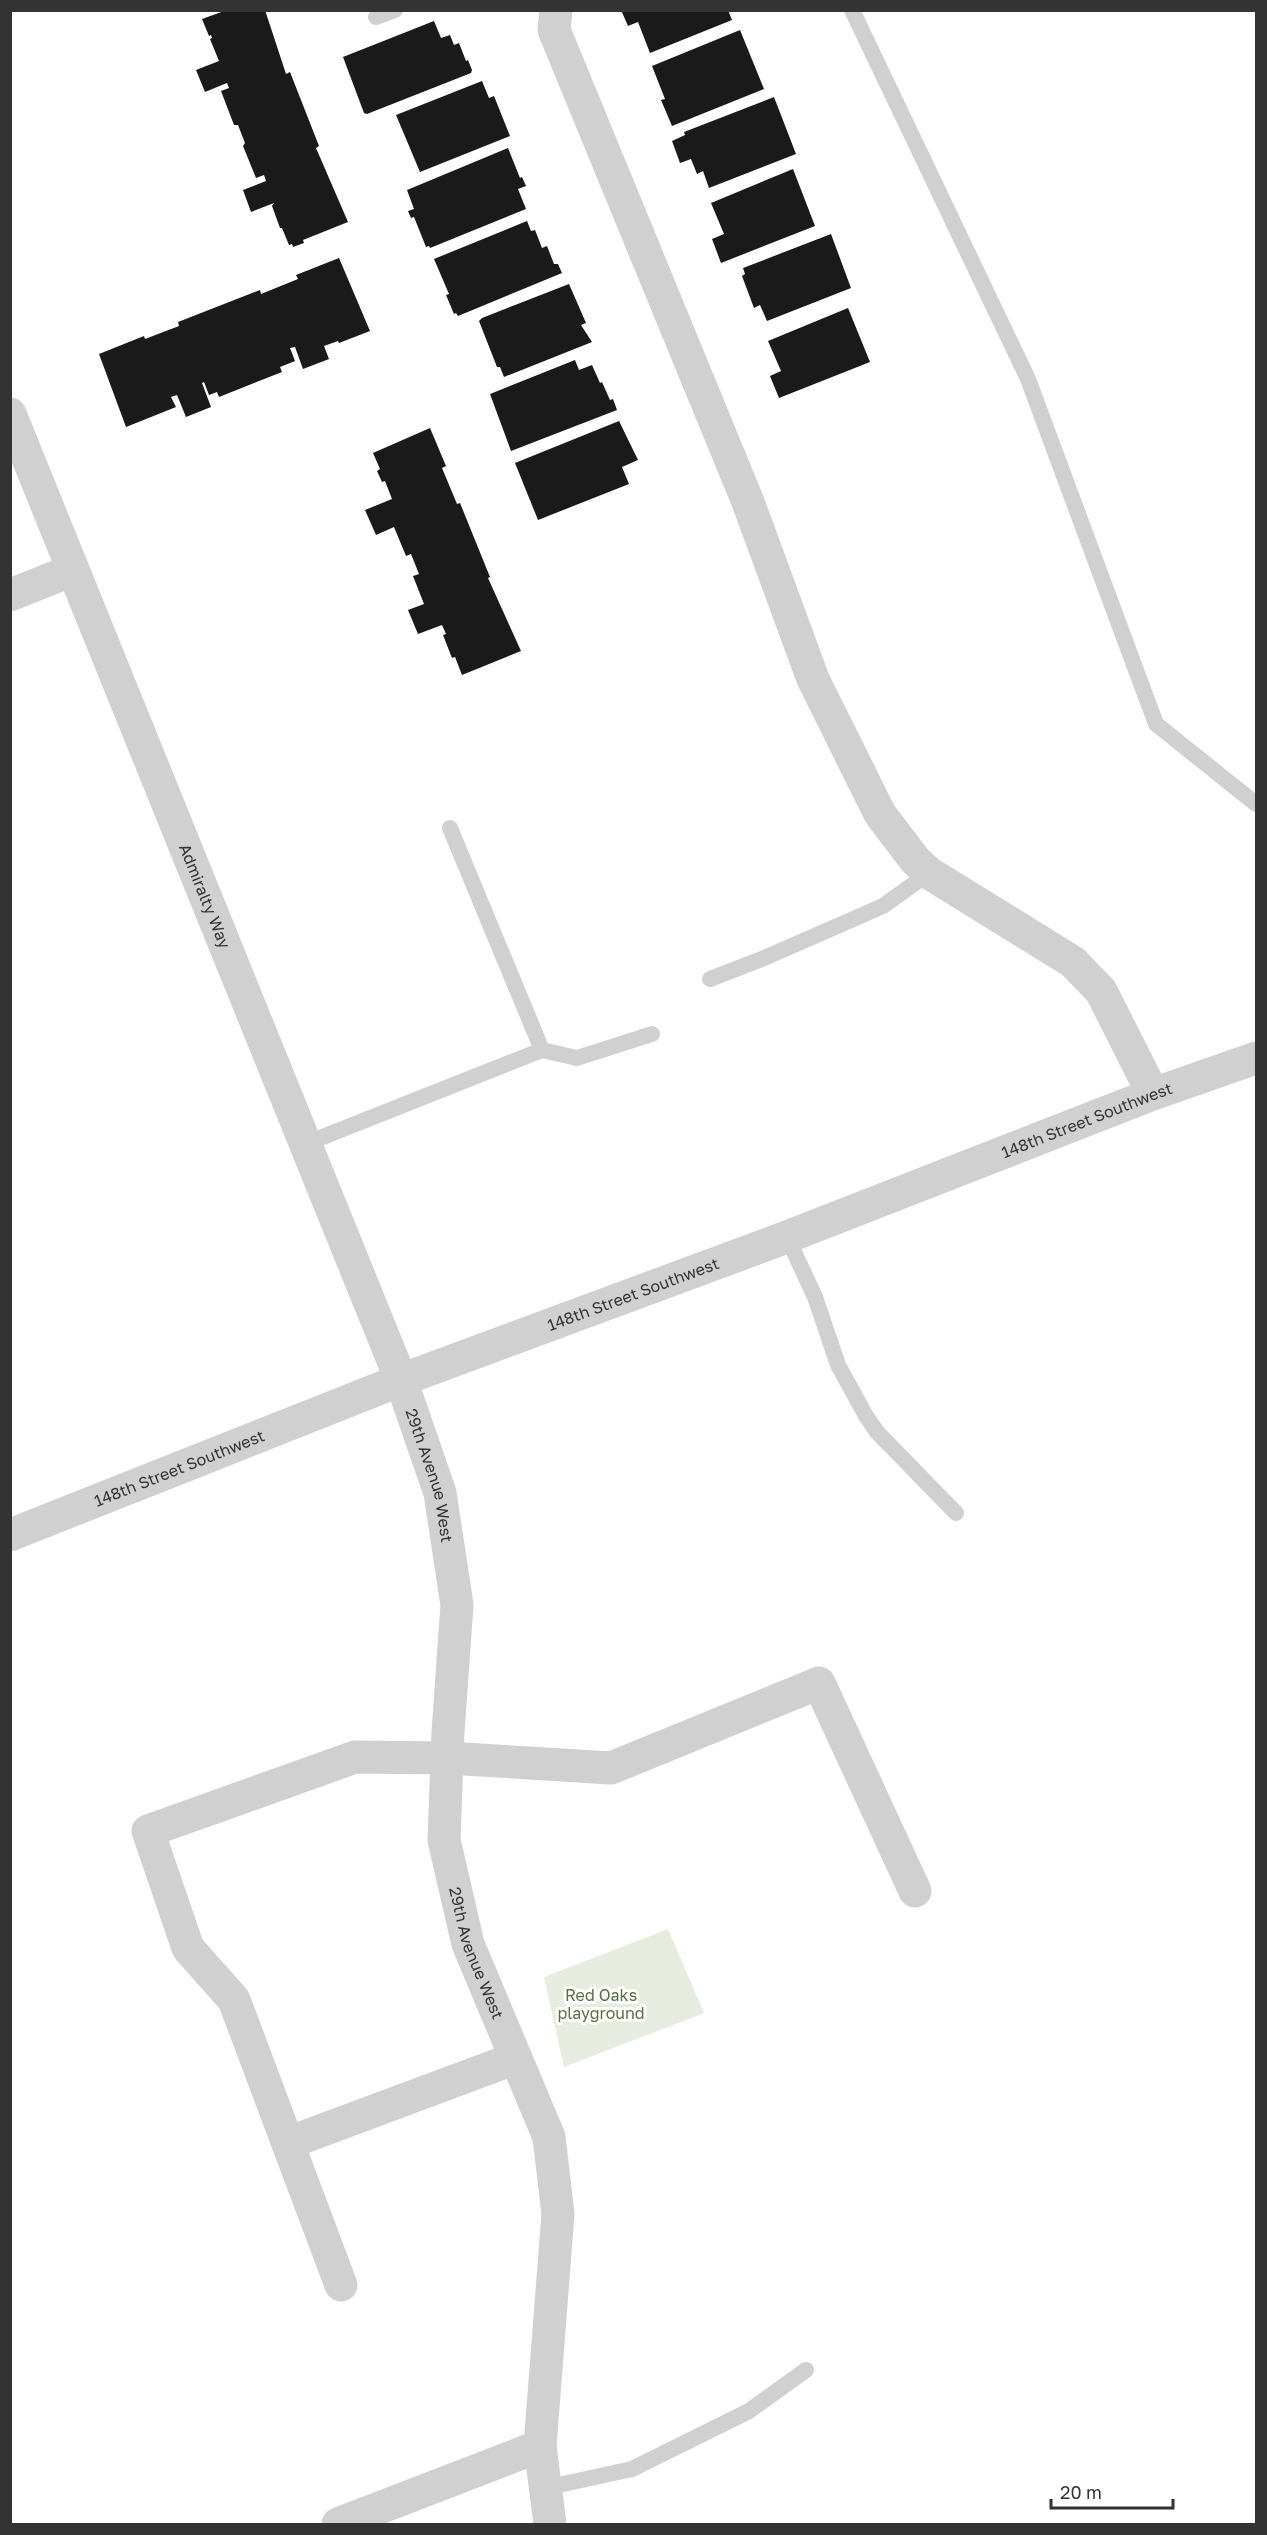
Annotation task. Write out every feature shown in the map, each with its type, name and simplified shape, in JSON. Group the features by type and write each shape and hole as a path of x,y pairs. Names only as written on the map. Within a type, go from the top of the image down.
{"street":[{"path":"556,10 554,30 748,502 813,679 880,814 915,860 930,873 1073,962 1101,991 1153,1094"},
{"name":"Admiralty Way","path":"10,414 400,1380"},
{"path":"10,595 74,570"},
{"name":"148th Street Southwest","path":"10,1535 400,1380 787,1237 1153,1094 1257,1058"},
{"name":"29th Avenue West","path":"400,1380 440,1493 457,1605 444,1840 468,1944 549,2137 558,2214 540,2446 550,2524"},
{"path":"341,2285 234,2000 188,1948 148,1831 355,1757 447,1758 611,1768 819,1683 915,1891"},
{"path":"288,2143 516,2058"},
{"path":"338,2524 540,2446"}],"lane":[{"path":"376,17 395,10"},
{"path":"852,10 1028,379 1156,724 1257,804"},
{"path":"450,828 542,1050"},
{"path":"710,979 883,906 930,873"},
{"path":"305,1144 542,1050 577,1058 652,1034"},
{"path":"787,1237 815,1297 838,1365 866,1416 877,1432 956,1513"},
{"path":"545,2488 632,2469 748,2411 806,2370"}],"green space":[{"name":"Red Oaks playground","path":"668,1929 704,2013 564,2067 544,1977"}],"building":[{"path":"227,10 265,10 286,74 290,72 319,146 316,148 348,222 303,240 304,243 293,247 292,244 289,245 280,228 272,206 274,203 251,212 243,190 266,181 264,175 256,178 243,146 245,143 238,125 234,125 221,91 229,88 227,83 205,92 196,70 219,61 210,39 211,35 209,36 202,19"},
{"path":"621,10 728,10 732,20 650,53 638,22 628,26"},
{"path":"434,21 441,38 450,35 454,45 459,43 472,70 471,73 367,114 364,113 343,57"},
{"path":"740,30 764,89 672,126 661,100 665,99 652,66"},
{"path":"482,81 489,98 494,96 510,136 420,172 396,115"},
{"path":"774,97 796,154 709,188 703,171 697,174 691,159 680,163 672,141 685,135 684,132"},
{"path":"508,148 520,178 522,177 526,186 518,189 526,209 430,248 426,247 414,217 411,218 408,211 414,209 407,190"},
{"path":"793,169 815,226 721,263 712,239 724,234 711,203"},
{"path":"527,221 531,231 535,230 542,248 547,246 554,264 558,264 562,273 458,316 454,314 446,295 449,294 434,259"},
{"path":"831,234 851,288 767,321 760,305 754,308 742,276 745,274 743,268"},
{"path":"339,258 370,331 324,346 329,359 303,369 295,347 290,348 295,361 280,367 282,372 219,397 217,392 209,395 204,382 202,383 211,407 186,417 177,395 171,397 176,407 126,427 99,354 144,336 145,339 179,326 178,322 260,290 261,294 298,279 296,275"},
{"path":"569,284 586,323 581,325 592,342 504,377 500,367 497,367 479,321"},
{"path":"848,308 870,362 779,398 770,376 781,371 768,341"},
{"path":"575,360 579,370 592,365 610,400 613,399 617,410 511,451 490,394"},
{"path":"619,421 638,460 622,467 629,484 538,520 515,463"},
{"path":"430,428 446,466 442,468 457,504 460,503 490,577 488,578 521,651 462,675 455,657 452,658 443,635 446,634 442,625 418,634 408,610 424,604 413,576 419,574 411,554 406,556 394,527 376,535 365,510 392,499 385,481 382,482 377,471 380,469 373,453"}]}
